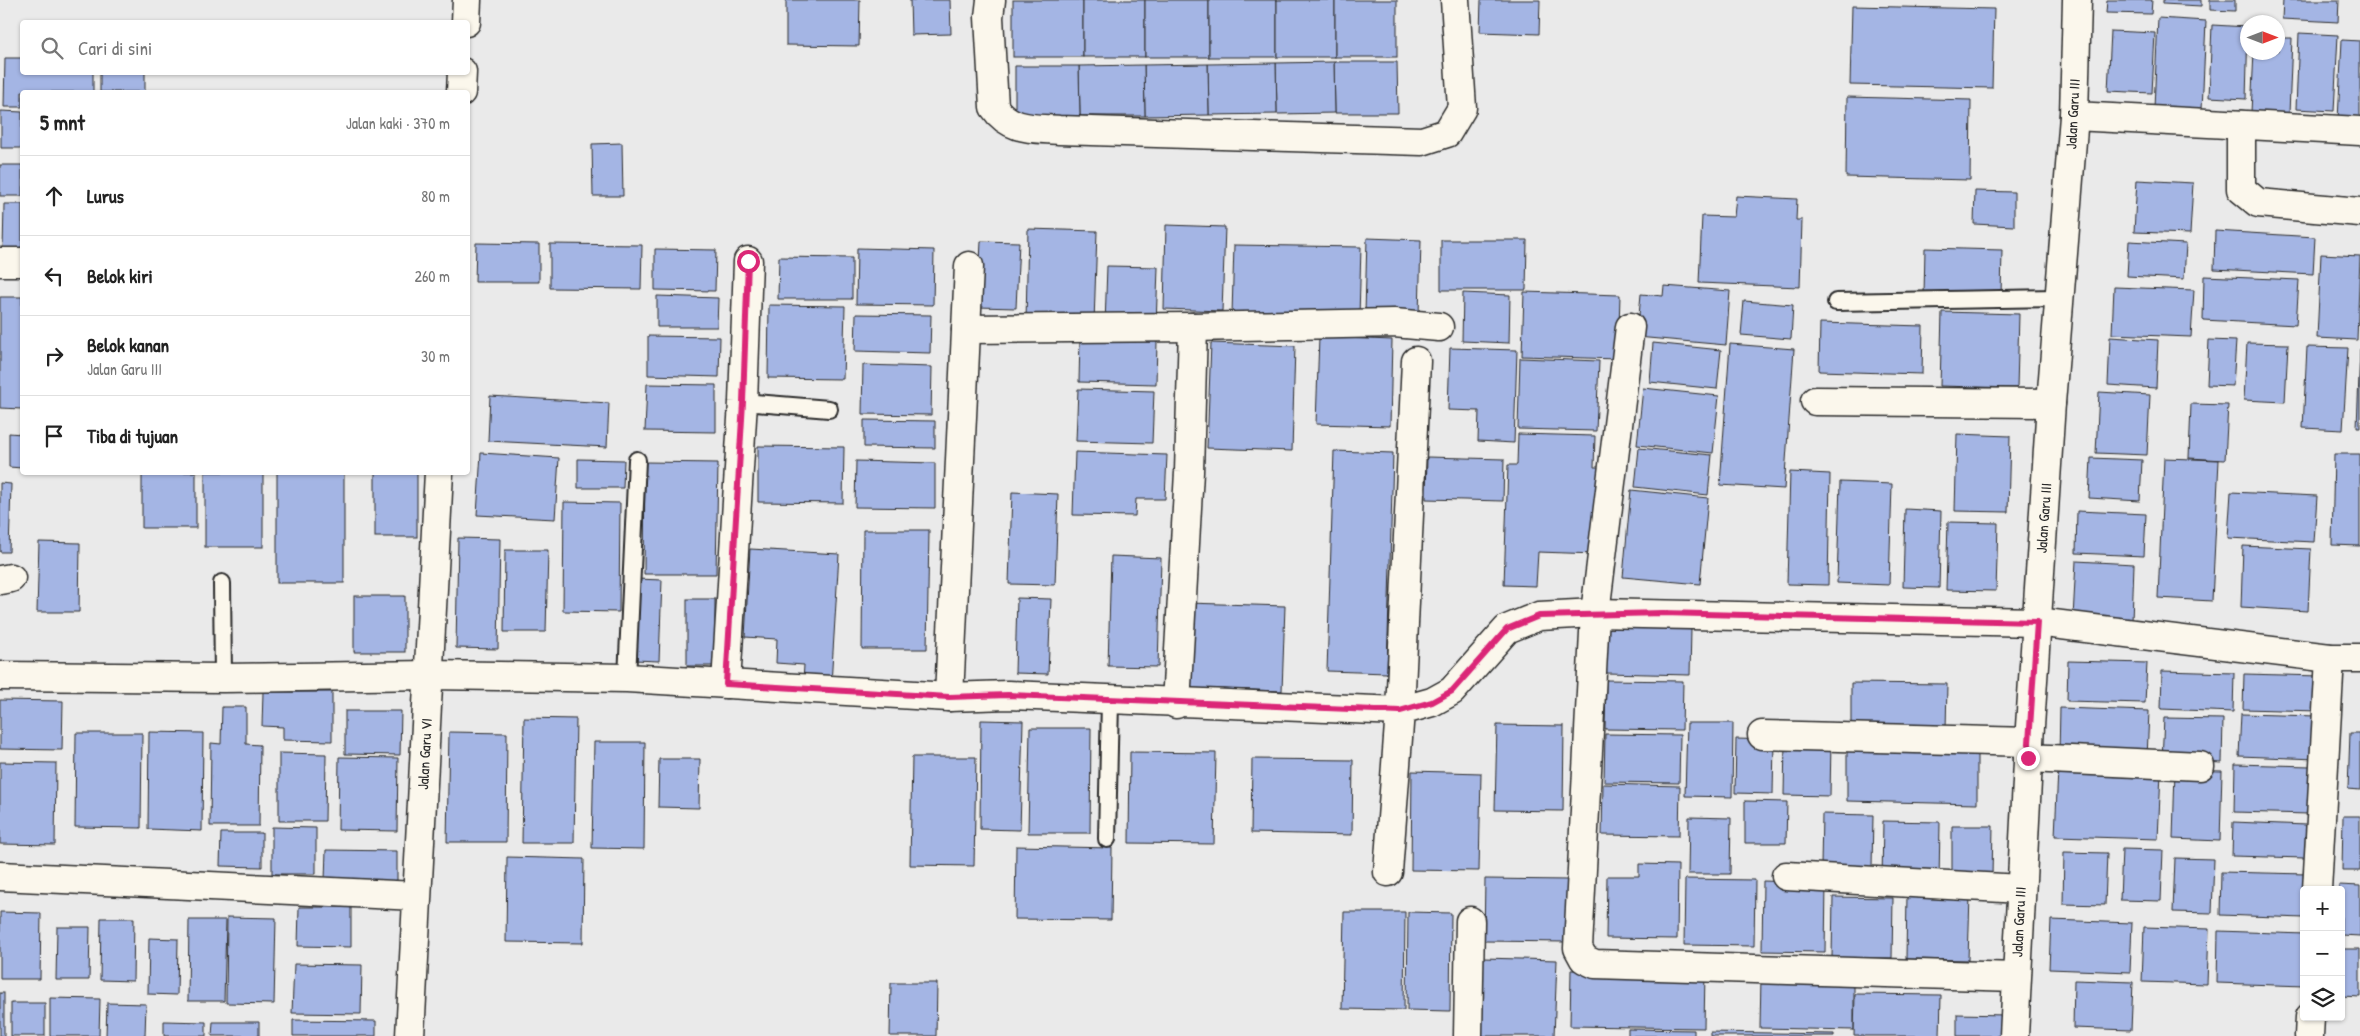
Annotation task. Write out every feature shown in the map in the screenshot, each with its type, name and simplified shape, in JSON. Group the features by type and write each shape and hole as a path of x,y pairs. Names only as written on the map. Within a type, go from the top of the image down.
{"street":[{"path":"466,20 468,0"},
{"path":"991,0 989,17 994,107 1001,118 1010,124 1028,128 1059,130 1422,141 1447,132 1462,108 1454,0"},
{"name":"Jalan Garu III","path":"2014,1036 2029,750 2051,403 2074,116 2077,0"},
{"path":"461,90 462,75"},
{"path":"2074,116 2360,131"},
{"path":"2241,125 2241,189 2258,203 2360,212"},
{"path":"726,684 743,402 748,261"},
{"path":"0,262 20,262"},
{"path":"949,697 969,266"},
{"path":"966,328 1193,327 1394,323 1439,327"},
{"path":"1176,704 1189,472 1193,327"},
{"path":"1630,327 1595,613 1578,948 1584,959 1595,964 2016,977"},
{"path":"1388,872 1400,711 1416,361"},
{"path":"1815,401 2051,403"},
{"name":"Jalan Garu VI","path":"410,1036 439,475"},
{"path":"0,676 223,678 429,675 627,678 949,697 1008,695 1176,704 1400,711 1432,702 1452,691 1507,629 1539,616 1595,613 2037,622 2330,658 2360,658"},
{"path":"2317,886 2330,658"},
{"path":"1762,735 2029,750 2200,766"},
{"path":"0,876 416,896"},
{"path":"1786,876 2022,889"},
{"path":"1468,1036 1470,921"},
{"path":"2309,1036 2310,1021"}],"lane":[{"path":"1836,302 2059,298"},
{"path":"743,402 829,409"},
{"path":"627,678 637,460"},
{"path":"222,583 223,678"},
{"path":"1107,839 1110,701"}],"building":[{"path":"786,0 860,0 859,46 786,45"},
{"path":"910,0 950,0 951,34 911,35"},
{"path":"1013,0 1083,0 1083,57 1013,57"},
{"path":"1083,0 1145,0 1145,57 1083,57"},
{"path":"1145,0 1209,0 1209,57 1145,57"},
{"path":"1209,0 1277,0 1277,57 1209,57"},
{"path":"1277,0 1335,0 1335,57 1277,57"},
{"path":"1335,0 1397,0 1397,57 1335,57"},
{"path":"1481,0 1540,0 1539,34 1480,32"},
{"path":"2107,0 2152,0 2151,14 2106,13"},
{"path":"2163,0 2201,0 2201,6 2163,4"},
{"path":"2210,0 2235,0 2235,11 2210,10"},
{"path":"2283,0 2339,0 2338,22 2285,19 2285,15 2282,15"},
{"path":"1852,6 1994,9 1992,88 1850,85"},
{"path":"2158,18 2206,21 2202,110 2154,108"},
{"path":"2212,25 2240,27 2240,60 2247,60 2246,99 2209,97"},
{"path":"2111,31 2155,33 2152,93 2108,91"},
{"path":"2299,33 2338,35 2334,111 2296,109"},
{"path":"2285,38 2292,38 2289,114 2251,112 2254,60 2285,60"},
{"path":"2342,40 2360,41 2360,121 2338,120"},
{"path":"5,58 20,58 20,75 93,75 93,90 20,90 20,107 4,107"},
{"path":"1334,62 1397,62 1398,113 1335,113"},
{"path":"1334,62 1335,113 1277,114 1276,63"},
{"path":"1276,63 1277,114 1209,115 1208,64"},
{"path":"1208,64 1209,115 1145,116 1144,65"},
{"path":"1144,65 1145,116 1080,116 1079,66"},
{"path":"1015,66 1079,66 1080,116 1015,117"},
{"path":"100,75 145,75 145,90 100,90"},
{"path":"1847,97 1971,100 1970,180 1846,177"},
{"path":"1,111 20,112 20,148 1,148"},
{"path":"622,143 623,196 593,196 592,144"},
{"path":"0,165 20,165 20,196 0,196"},
{"path":"2137,180 2193,183 2190,234 2134,232"},
{"path":"1975,191 2014,192 2014,226 1974,224"},
{"path":"1736,196 1797,199 1796,220 1802,220 1800,287 1699,283 1702,216 1734,217"},
{"path":"4,204 20,204 20,251 3,251"},
{"path":"1166,225 1225,227 1222,311 1164,309"},
{"path":"1028,229 1097,231 1094,323 1026,321"},
{"path":"2215,231 2315,237 2313,274 2214,269"},
{"path":"1367,238 1421,240 1419,315 1365,314"},
{"path":"1441,240 1527,240 1526,290 1441,290"},
{"path":"981,241 1019,242 1016,308 978,307"},
{"path":"2129,241 2186,244 2184,279 2127,276"},
{"path":"476,243 539,244 539,282 475,282"},
{"path":"550,244 642,245 641,289 550,288"},
{"path":"1234,245 1361,247 1359,316 1232,314"},
{"path":"857,248 934,250 933,305 856,304"},
{"path":"1925,248 2002,250 2001,296 1924,295"},
{"path":"655,249 716,250 715,291 655,290"},
{"path":"2321,254 2360,256 2357,340 2317,338"},
{"path":"779,257 852,258 852,299 778,299"},
{"path":"1107,266 1158,267 1156,327 1105,325"},
{"path":"2204,276 2299,280 2296,325 2203,320"},
{"path":"1664,286 1730,291 1726,345 1637,337 1641,294 1663,296"},
{"path":"2114,287 2194,290 2191,337 2112,334"},
{"path":"1524,292 1620,295 1618,359 1522,356"},
{"path":"1463,293 1510,295 1509,343 1462,341"},
{"path":"657,296 718,298 717,327 657,327"},
{"path":"0,297 20,297 20,409 0,408"},
{"path":"1744,301 1793,305 1791,339 1741,335"},
{"path":"769,305 845,306 843,379 768,378"},
{"path":"1942,312 2019,314 2017,388 1940,386"},
{"path":"856,314 931,315 930,353 855,351"},
{"path":"1820,323 1923,326 1922,374 1819,371"},
{"path":"648,336 720,337 719,377 648,375"},
{"path":"1319,337 1392,340 1390,426 1316,424"},
{"path":"2110,337 2158,340 2156,388 2108,385"},
{"path":"1080,338 1157,341 1156,384 1079,382"},
{"path":"2209,340 2236,341 2233,386 2207,385"},
{"path":"1211,343 1295,346 1292,451 1207,448"},
{"path":"1653,343 1721,350 1717,389 1650,382"},
{"path":"2247,343 2288,344 2285,402 2244,400"},
{"path":"1730,344 1794,349 1784,489 1720,485"},
{"path":"2307,347 2348,348 2343,430 2303,428"},
{"path":"1450,348 1517,350 1514,443 1478,441 1479,411 1448,410"},
{"path":"2360,349 2360,427 2357,427"},
{"path":"1520,358 1599,361 1596,431 1518,429"},
{"path":"863,365 932,367 931,415 862,414"},
{"path":"647,384 716,385 716,432 645,431"},
{"path":"1643,388 1719,396 1713,453 1637,445"},
{"path":"1078,389 1154,391 1152,443 1076,441"},
{"path":"2099,392 2150,395 2147,455 2096,453"},
{"path":"490,396 609,403 607,447 488,441"},
{"path":"2191,404 2228,405 2225,460 2189,458"},
{"path":"864,420 935,421 935,448 864,447"},
{"path":"9,433 20,434 20,468 9,467"},
{"path":"1518,434 1595,436 1594,467 1599,467 1596,554 1538,552 1536,586 1504,585 1508,465 1517,465"},
{"path":"1957,434 2010,436 2008,512 1955,511"},
{"path":"758,446 844,447 843,503 758,502"},
{"path":"1639,448 1712,455 1708,495 1635,487"},
{"path":"1334,451 1393,453 1387,673 1327,671"},
{"path":"1075,452 1167,455 1165,499 1136,499 1135,516 1073,515"},
{"path":"481,453 559,458 555,519 477,515"},
{"path":"2334,454 2360,454 2360,546 2332,545"},
{"path":"1427,457 1504,459 1503,501 1426,499"},
{"path":"2091,458 2142,460 2140,501 2089,498"},
{"path":"2164,458 2219,460 2212,601 2158,598"},
{"path":"578,459 624,460 623,488 578,488"},
{"path":"856,461 935,463 935,508 855,507"},
{"path":"645,462 718,463 716,574 644,574"},
{"path":"1790,472 1830,474 1828,585 1787,584"},
{"path":"142,475 196,475 196,528 142,528"},
{"path":"205,475 263,475 263,547 205,547"},
{"path":"277,475 344,475 344,583 277,583"},
{"path":"375,475 417,475 417,537 375,537"},
{"path":"1840,482 1892,484 1889,585 1837,583"},
{"path":"0,483 11,484 9,552 0,552"},
{"path":"1631,490 1708,498 1700,584 1623,577"},
{"path":"1012,492 1058,494 1055,585 1009,584"},
{"path":"2231,492 2317,496 2314,542 2228,538"},
{"path":"564,502 620,503 619,612 563,611"},
{"path":"1905,509 1941,511 1939,588 1903,587"},
{"path":"2077,511 2146,514 2144,556 2076,553"},
{"path":"1948,522 1998,523 1996,591 1946,590"},
{"path":"863,530 929,530 927,649 862,649"},
{"path":"458,538 500,539 498,649 456,648"},
{"path":"39,542 80,543 79,612 37,612"},
{"path":"2243,546 2311,549 2308,611 2241,607"},
{"path":"750,549 839,554 831,684 803,682 804,665 776,663 777,639 745,637"},
{"path":"505,550 548,550 546,632 504,632"},
{"path":"1111,556 1161,558 1158,667 1108,666"},
{"path":"2076,561 2134,564 2132,621 2073,618"},
{"path":"636,579 662,580 659,661 634,660"},
{"path":"354,596 405,596 405,652 354,652"},
{"path":"1017,598 1051,599 1048,674 1015,673"},
{"path":"687,599 715,599 715,666 687,666"},
{"path":"1188,603 1285,606 1282,691 1186,688"},
{"path":"1606,628 1691,629 1690,675 1606,673"},
{"path":"2068,661 2147,663 2145,703 2067,701"},
{"path":"2162,671 2234,673 2233,712 2161,709"},
{"path":"2244,674 2320,676 2319,711 2243,709"},
{"path":"1606,680 1683,681 1682,730 1605,729"},
{"path":"1851,683 1947,684 1946,730 1851,728"},
{"path":"263,692 332,692 332,741 283,740 283,727 262,726"},
{"path":"0,700 63,701 62,750 0,749"},
{"path":"222,707 246,707 246,744 260,745 259,826 210,826 211,743 221,744"},
{"path":"2060,708 2149,711 2147,758 2059,755"},
{"path":"345,711 401,711 400,755 345,754"},
{"path":"2241,714 2317,716 2316,759 2239,756"},
{"path":"524,718 576,719 574,843 522,843"},
{"path":"2164,718 2223,719 2222,763 2162,760"},
{"path":"981,720 1023,721 1020,830 980,829"},
{"path":"1687,723 1733,723 1732,797 1685,796"},
{"path":"1497,725 1564,726 1563,811 1495,810"},
{"path":"1030,728 1091,728 1090,833 1028,833"},
{"path":"149,732 203,733 202,831 148,829"},
{"path":"449,732 507,733 506,842 447,842"},
{"path":"76,733 142,733 141,828 75,827"},
{"path":"2350,733 2360,733 2360,790 2348,789"},
{"path":"1605,734 1680,735 1679,783 1604,782"},
{"path":"1736,739 1774,740 1773,794 1735,793"},
{"path":"594,742 645,742 644,849 592,848"},
{"path":"1785,742 1831,742 1830,796 1784,795"},
{"path":"1847,747 1977,750 1977,804 1847,801"},
{"path":"1130,752 1216,753 1214,844 1129,843"},
{"path":"279,753 326,754 325,821 279,821"},
{"path":"339,757 398,758 397,831 338,830"},
{"path":"912,757 976,757 974,866 910,865"},
{"path":"659,759 700,759 699,808 658,807"},
{"path":"1252,759 1353,760 1352,835 1251,833"},
{"path":"0,762 56,763 55,845 0,844"},
{"path":"2235,764 2310,766 2309,814 2234,812"},
{"path":"2058,769 2161,772 2158,839 2055,836"},
{"path":"2175,770 2222,771 2220,841 2173,839"},
{"path":"1412,771 1481,773 1479,871 1411,870"},
{"path":"1603,784 1680,786 1679,836 1602,835"},
{"path":"1745,801 1787,802 1786,843 1745,843"},
{"path":"1822,814 1873,815 1872,867 1821,866"},
{"path":"2343,816 2360,816 2360,871 2342,871"},
{"path":"1689,817 1731,818 1730,874 1688,874"},
{"path":"1883,821 1940,822 1939,882 1882,881"},
{"path":"2233,822 2306,825 2305,858 2232,856"},
{"path":"1952,826 1993,826 1992,876 1952,874"},
{"path":"272,827 316,828 316,874 272,874"},
{"path":"221,833 262,833 262,867 220,866"},
{"path":"1016,846 1112,848 1111,920 1015,919"},
{"path":"2122,849 2163,850 2161,901 2120,900"},
{"path":"326,850 397,851 397,881 325,880"},
{"path":"2064,852 2107,853 2105,905 2063,904"},
{"path":"507,857 584,859 583,943 506,942"},
{"path":"2175,858 2214,859 2212,913 2173,912"},
{"path":"1639,864 1678,865 1677,939 1606,938 1607,876 1639,876"},
{"path":"2221,872 2307,874 2305,886 2300,886 2300,918 2220,915"},
{"path":"1485,879 1567,880 1566,942 1484,941"},
{"path":"1685,879 1755,880 1754,946 1684,945"},
{"path":"1763,881 1826,883 1825,952 1762,951"},
{"path":"2339,885 2360,886 2360,936 2345,935 2345,886"},
{"path":"1907,894 1970,895 1968,960 1906,959"},
{"path":"1833,897 1893,898 1892,958 1832,958"},
{"path":"299,907 351,907 351,947 298,946"},
{"path":"0,912 41,913 40,979 0,979"},
{"path":"1344,912 1405,912 1404,1010 1342,1009"},
{"path":"1408,912 1451,913 1450,1011 1407,1010"},
{"path":"227,917 276,918 274,1004 226,1003"},
{"path":"101,918 134,918 133,981 100,980"},
{"path":"189,920 226,920 224,1001 188,1001"},
{"path":"2051,920 2132,923 2130,972 2049,969"},
{"path":"57,927 90,927 89,980 56,980"},
{"path":"2144,927 2209,929 2207,984 2142,982"},
{"path":"2218,931 2300,934 2300,986 2217,983"},
{"path":"149,938 178,939 177,995 148,994"},
{"path":"2345,949 2360,949 2360,997 2345,996"},
{"path":"1483,958 1557,960 1554,1036 1481,1036"},
{"path":"294,964 362,965 361,1014 292,1013"},
{"path":"1571,970 1705,972 1704,1028 1570,1026"},
{"path":"1761,977 1854,979 1854,1030 1760,1028"},
{"path":"2074,980 2133,982 2131,1030 2073,1028"},
{"path":"891,983 937,983 936,1036 890,1036"},
{"path":"0,993 4,993 4,1036 0,1036"},
{"path":"1855,994 1941,995 1940,1036 1854,1036"},
{"path":"50,998 100,999 99,1036 50,1036"},
{"path":"11,1003 45,1003 45,1036 11,1036"},
{"path":"107,1003 146,1004 145,1036 106,1036"},
{"path":"1957,1014 2006,1015 2005,1036 1957,1036"},
{"path":"293,1020 376,1021 376,1036 293,1036"},
{"path":"164,1021 206,1022 206,1036 164,1036"},
{"path":"213,1022 259,1022 259,1036 212,1036"},
{"path":"1628,1029 1694,1030 1694,1036 1628,1036"},
{"path":"1710,1032 1834,1034 1834,1036 1710,1036"}],"route":[{"path":"748,261 743,402 726,684 949,697 1008,695 1176,704 1400,711 1432,702 1452,691 1507,629 1539,616 1595,613 1662,613 2037,622 2028,758"}]}
